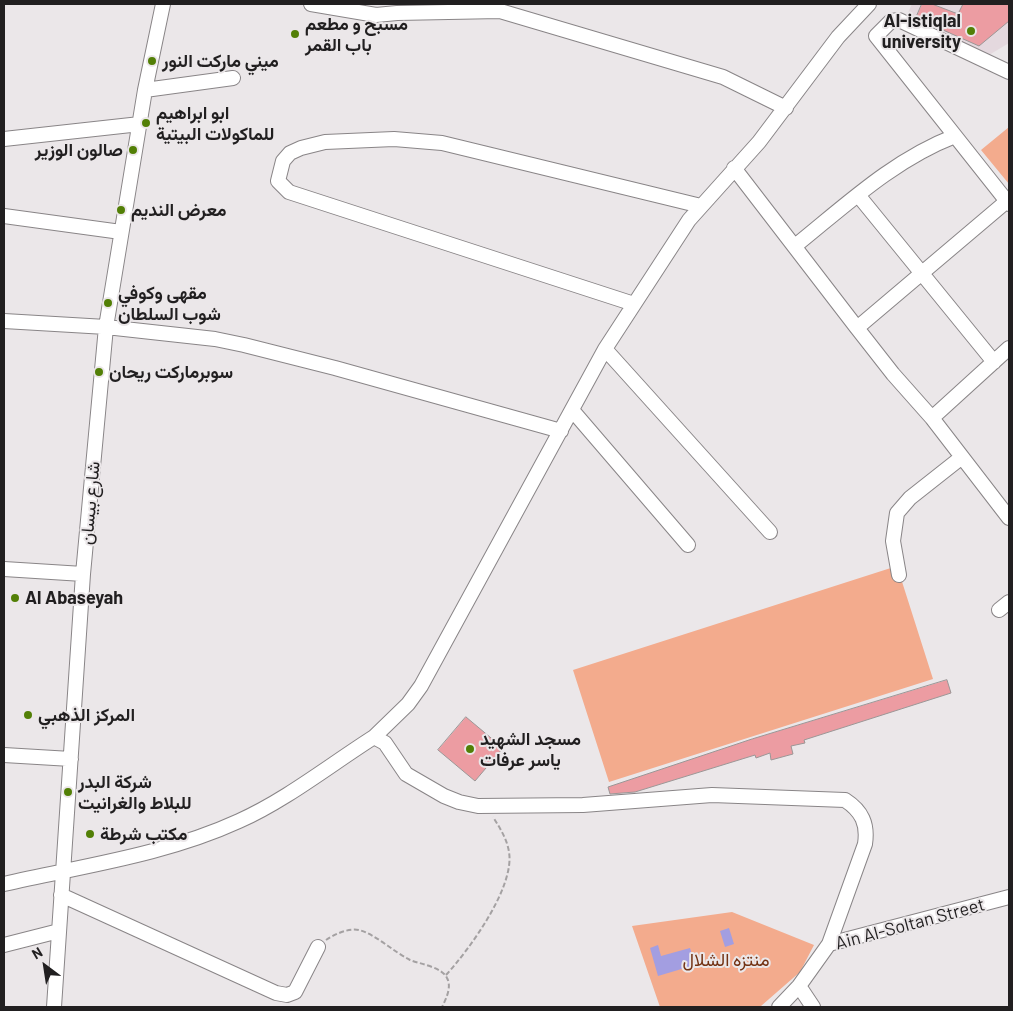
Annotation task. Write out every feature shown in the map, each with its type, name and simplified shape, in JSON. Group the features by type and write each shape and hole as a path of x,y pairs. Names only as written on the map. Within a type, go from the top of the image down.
{"street":[{"name":"شارع بيسان","path":"54,1007 83,574 106,327 145,90 163,4"},
{"path":"311,4 362,14 390,9 500,11 723,77 786,108"},
{"path":"4,884 63,870 120,860 237,822 278,800 374,737 397,716 421,686 605,349 689,220 759,142 838,37 869,4"},
{"path":"857,328 1008,203 876,36 891,21 899,20 1009,72"},
{"path":"145,90 233,78"},
{"path":"4,138 140,124"},
{"path":"795,246 858,195 913,155 956,136"},
{"path":"634,304 289,192 278,181 279,171 290,153 310,145 325,142 394,139 442,143 701,206"},
{"path":"734,168 893,374 932,418 1009,518"},
{"path":"858,195 994,362"},
{"path":"4,216 121,232"},
{"path":"4,321 106,327 215,339 244,345 561,431"},
{"path":"932,418 1009,348"},
{"path":"605,349 770,532"},
{"path":"572,410 688,545"},
{"path":"900,575 893,541 898,513 910,498 962,457"},
{"path":"4,569 83,574"},
{"path":"374,737 385,743 406,774 459,802 487,806 583,805 712,795 845,800 859,812 867,831 865,844 829,944"},
{"path":"4,755 71,759"},
{"path":"61,895 276,993 287,995 295,992 318,948"},
{"name":"Ain Al-Soltan Street","path":"779,1007 799,986 829,944 1009,897"},
{"path":"4,946 59,931"},
{"path":"799,986 813,1007"}],"path":[{"path":"446,975 480,931 508,872 509,851 504,836 487,806"},
{"path":"318,948 328,939 343,931 359,930 407,958 446,975"},
{"path":"442,1007 449,988 446,975"}],"shaded area":[{"name":"Al-istiqlal university","path":"912,4 1009,4 1009,43 989,55 905,19"},
{"path":"729,928 734,944 725,947 720,931"},
{"path":"658,945 661,956 690,948 695,965 658,976 650,948"}],"green space":[{"path":"1009,127 1009,184 981,150"},
{"path":"897,566 933,679 609,782 573,670"},
{"name":"منتزه الشلال","path":"732,912 814,945 800,972 761,1006 660,1007 632,926"}],"building":[{"name":"Al-istiqlal university","path":"922,4 932,4 958,14 963,4 1009,4 1009,21 979,46 916,18"},
{"path":"947,680 951,693 804,740 805,743 791,746 793,754 771,760 770,753 756,758 755,755 635,792 610,794 608,787 752,739"},
{"name":"مسجد الشهيد ياسر عرفات","path":"466,717 503,748 475,781 438,750"}],"place":[{"name":"Al-istiqlal university","path":"971,31"},
{"name":"مسبح و مطعم باب القمر","path":"295,34"},
{"name":"ميني ماركت النور","path":"152,61"},
{"name":"ابو ابراهيم للماكولات البيتية","path":"146,123"},
{"name":"صالون الوزير","path":"133,150"},
{"name":"معرض النديم","path":"121,210"},
{"name":"مقهى وكوفي شوب السلطان","path":"108,303"},
{"name":"سوبرماركت ريحان","path":"99,372"},
{"name":"Al Abaseyah","path":"15,598"},
{"name":"المركز الذهبي","path":"28,715"},
{"name":"مسجد الشهيد ياسر عرفات","path":"470,749"},
{"name":"شركة البدر للبلاط والغرانيت","path":"68,792"},
{"name":"مكتب شرطة","path":"90,834"}]}
